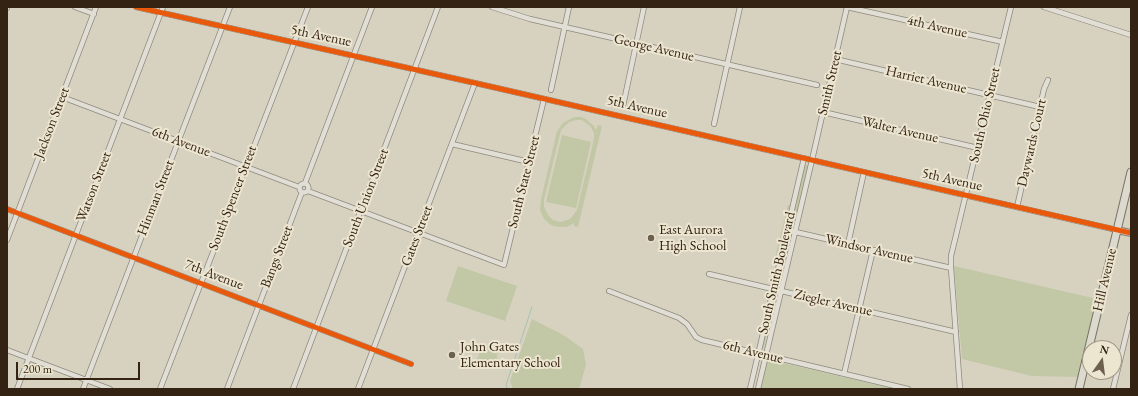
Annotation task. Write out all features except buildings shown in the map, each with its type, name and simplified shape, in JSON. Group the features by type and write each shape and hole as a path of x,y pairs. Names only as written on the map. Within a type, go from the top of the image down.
{"main road":[{"name":"Hill Avenue","path":"1079,389 1131,172"}],"street":[{"path":"76,7 94,14"},
{"name":"Jackson Street","path":"7,240 96,7"},
{"name":"5th Avenue","path":"136,7 415,69 1131,233"},
{"name":"Watson Street","path":"17,389 164,7"},
{"name":"Hinman Street","path":"83,389 230,7"},
{"name":"South Spencer Street","path":"160,389 245,166 308,7"},
{"path":"372,7 305,184 299,187 302,192 305,193 308,190 418,233"},
{"name":"South Union Street","path":"293,389 438,7"},
{"name":"George Avenue","path":"492,7 530,19 817,85"},
{"path":"551,90 569,7"},
{"path":"622,106 644,7"},
{"path":"714,124 740,7"},
{"name":"4th Avenue","path":"847,7 1003,42"},
{"name":"Smith Street","path":"812,160 847,7"},
{"name":"South Ohio Street","path":"960,389 951,268 952,256 1011,7"},
{"path":"1044,7 1131,35"},
{"name":"Harriet Avenue","path":"835,59 1040,107"},
{"name":"Daywards Court","path":"1017,207 1040,107 1048,80"},
{"name":"Gates Street","path":"358,389 475,83"},
{"name":"6th Avenue","path":"62,96 299,187"},
{"name":"South State Street","path":"418,233 504,266 544,99"},
{"name":"Walter Avenue","path":"823,112 978,148"},
{"path":"452,144 529,162"},
{"name":"South Smith Boulevard","path":"750,389 804,158"},
{"name":"South Smith Boulevard","path":"758,389 812,160"},
{"path":"848,244 864,172"},
{"path":"305,184 308,186 308,190"},
{"name":"Bangs Street","path":"227,389 302,192"},
{"name":"7th Avenue","path":"7,209 411,364"},
{"name":"Windsor Avenue","path":"787,230 951,268"},
{"path":"844,374 873,250"},
{"name":"Ziegler Avenue","path":"709,274 956,332"},
{"name":"6th Avenue","path":"608,291 679,318 687,324 696,337 766,356 908,389"},
{"path":"1113,389 1131,315"},
{"path":"7,350 110,389"}],"green space":[{"path":"574,117 581,117 586,119 594,126 596,130 598,125 602,126 578,227 574,226 574,223 567,227 551,225 544,219 540,210 541,199 557,131 563,123","holes":["582,120 590,126 594,133 594,139 577,210 570,219 560,222 553,220 548,215 544,207 544,200 561,130 569,122"]},
{"path":"562,135 591,142 576,208 546,202"},
{"path":"805,166 808,166 793,225 791,223"},
{"path":"788,205 790,205 778,254 775,258"},
{"path":"789,237 791,239 780,283 777,284 788,238"},
{"path":"458,266 517,286 505,321 446,301"},
{"path":"954,266 1097,299 1088,340 1082,340 1082,364 1079,377 1032,376 962,359"},
{"path":"773,296 776,297 764,347 762,348"},
{"path":"532,319 565,336 583,349 586,365 579,389 513,389 510,381"},
{"path":"482,347 494,350 497,354 497,361 493,367 483,369 477,367 477,360"},
{"path":"768,360 894,389 759,389 766,362"}],"waterway":[{"path":"507,389 506,385 532,307"}],"cycle path":[{"path":"136,7 1131,233"},
{"path":"7,209 411,364"}],"place":[{"name":"East Aurora High School","path":"651,238"},
{"name":"John Gates Elementary School","path":"452,355"}]}
